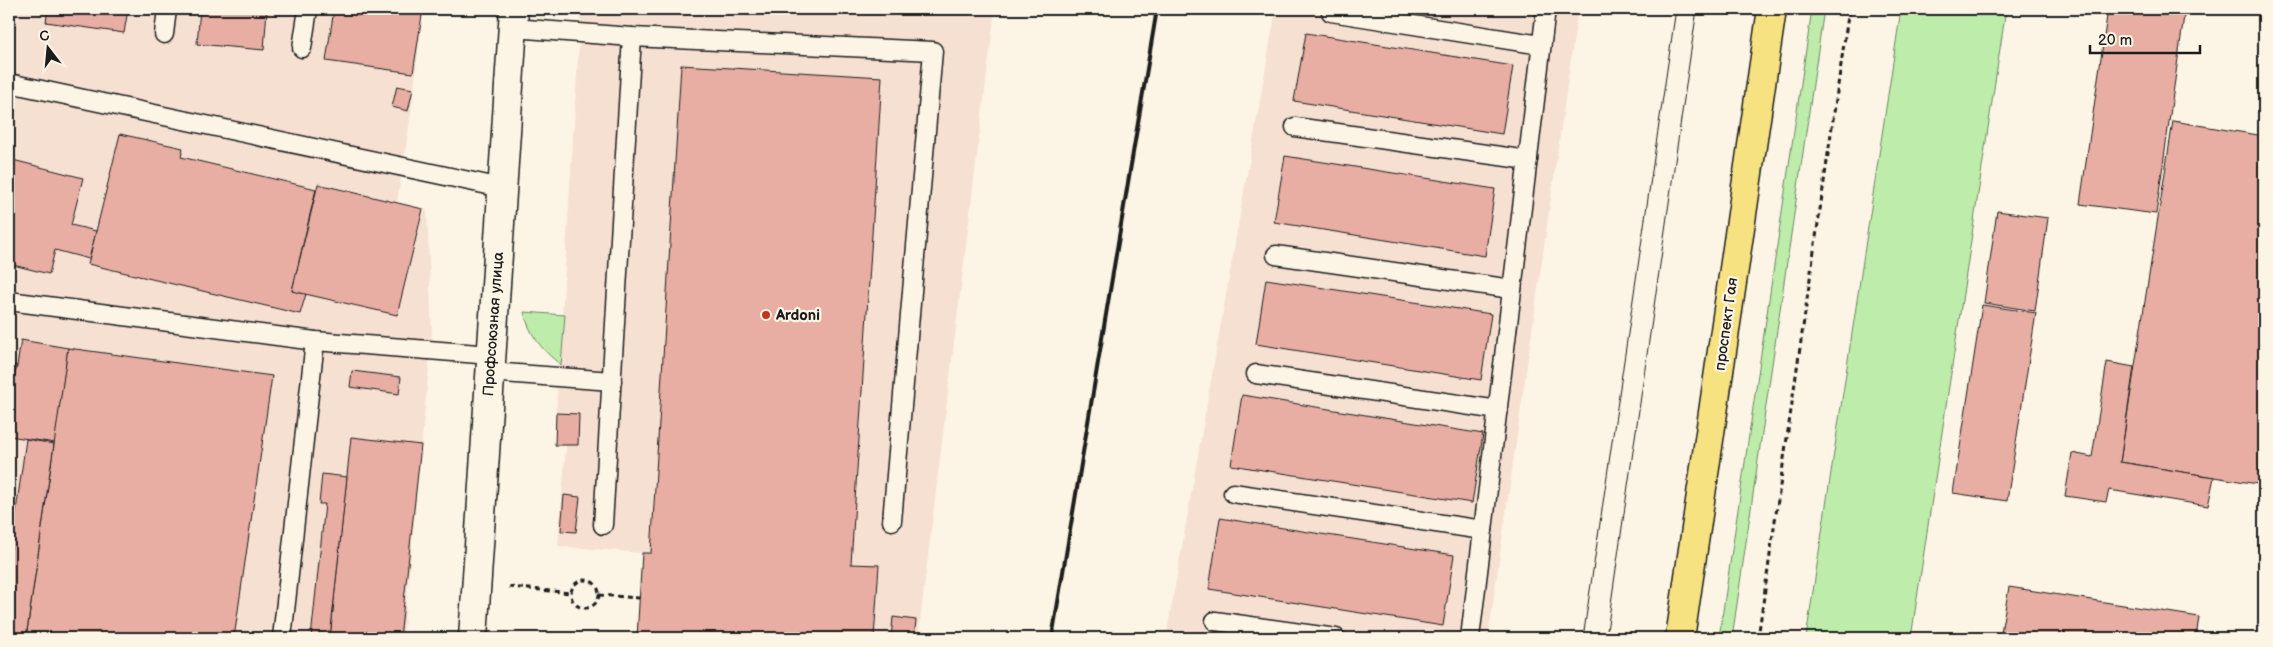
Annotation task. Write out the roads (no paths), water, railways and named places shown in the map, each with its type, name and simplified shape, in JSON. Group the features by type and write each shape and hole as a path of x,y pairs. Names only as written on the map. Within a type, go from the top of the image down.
{"main road":[{"name":"проспект Гая","path":"1680,638 1772,9"}],"street":[{"name":"Профсоюзная улица","path":"473,638 513,18"}],"lane":[{"path":"164,34 167,9"},
{"path":"302,48 308,9"},
{"path":"1470,638 1546,9"},
{"path":"1331,12 1541,45"},
{"path":"513,18 632,37 933,51 892,521"},
{"path":"603,525 632,37"},
{"path":"9,83 502,188"},
{"path":"1295,127 1528,160"},
{"path":"1276,256 1512,288"},
{"path":"9,301 612,381"},
{"path":"282,638 315,341"},
{"path":"1256,374 1498,410"},
{"path":"1233,493 1483,530"},
{"path":"1215,621 1336,638"}],"tram line":[{"path":"1583,638 1676,9"},
{"path":"1606,638 1697,9"}],"railway":[{"path":"1052,638 1157,9"}],"place":[{"name":"Ardoni","path":"766,315"}]}
